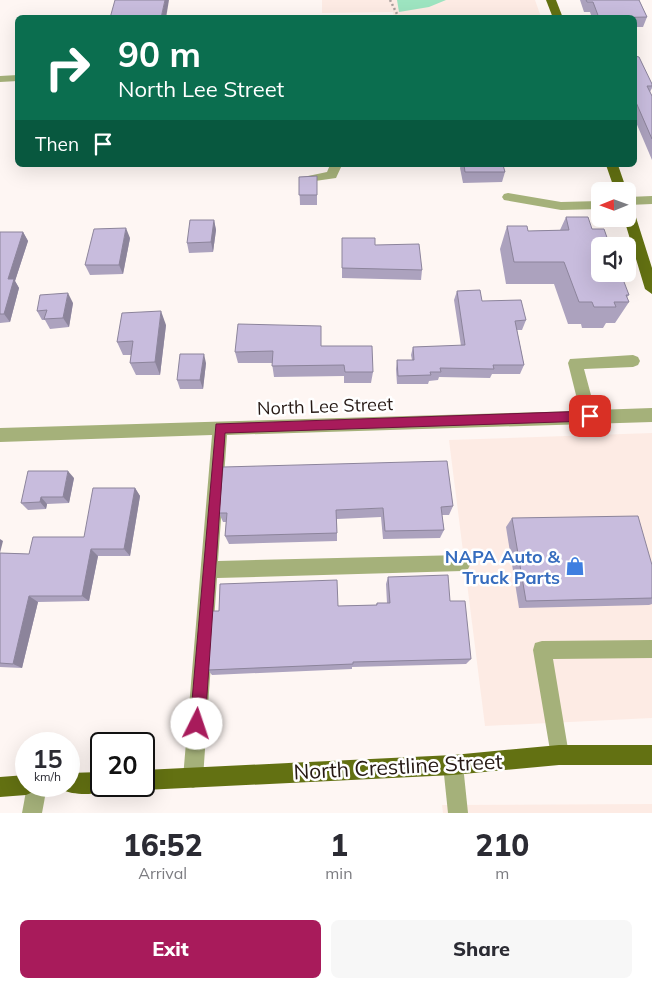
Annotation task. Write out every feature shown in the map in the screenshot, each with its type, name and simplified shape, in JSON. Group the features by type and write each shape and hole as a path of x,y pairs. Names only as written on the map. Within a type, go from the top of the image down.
{"main road":[{"path":"551,0 557,15"},
{"path":"613,167 618,182"},
{"path":"636,226 652,260"},
{"path":"634,228 652,289"},
{"name":"North Crestline Street","path":"155,780 453,765 560,755 652,755"},
{"path":"0,787 15,786"}],"street":[{"path":"0,79 15,78"},
{"path":"312,179 332,175 335,167"},
{"path":"508,196 561,206 591,205"},
{"path":"636,200 652,200"},
{"path":"590,416 575,363 633,362"},
{"name":"North Lee Street","path":"0,434 652,414"},
{"path":"193,778 220,428"},
{"path":"209,570 462,563"},
{"path":"560,755 542,650 652,649"},
{"path":"453,765 458,813"},
{"path":"32,813 35,797"}],"path":[{"path":"390,0 398,15"}],"shaded area":[{"path":"322,0 535,0 540,15 394,15 393,12 322,13"},
{"path":"652,433 652,718 485,726 449,440"},
{"path":"652,804 652,813 443,813 442,805"}],"green space":[{"path":"397,0 446,0 429,7 399,12"}],"building":[{"path":"115,0 165,0 162,15 111,15"},
{"path":"586,0 639,0 647,17 637,17 637,15 598,15 593,2 587,2"},
{"path":"637,56 639,57 652,84 652,86 647,86 652,96 652,139 637,105"},
{"path":"464,167 504,167 505,172 465,172"},
{"path":"317,176 317,195 299,195 299,177"},
{"path":"566,217 588,217 592,229 604,229 607,237 591,237 591,282 624,282 629,295 626,295 629,302 614,302 616,307 594,307 592,302 579,302 564,262 514,262 507,226 527,226 528,231 569,230"},
{"path":"190,220 214,220 211,242 187,243"},
{"path":"126,228 119,265 85,265 94,229"},
{"path":"0,232 23,232 8,279 14,279 4,314 0,314"},
{"path":"342,238 375,238 375,245 419,244 422,270 342,268"},
{"path":"480,290 482,301 521,300 526,320 515,321 524,365 493,365 494,369 440,368 441,372 430,372 431,375 398,376 397,360 414,360 413,347 465,345 457,291"},
{"path":"68,293 63,318 44,319 47,310 37,311 40,295"},
{"path":"161,311 155,362 130,363 133,341 117,342 122,313"},
{"path":"238,324 321,326 321,346 372,346 373,372 345,372 344,365 272,366 273,351 235,352"},
{"path":"180,354 204,354 200,380 177,380"},
{"path":"447,461 453,506 441,507 444,530 385,531 383,508 336,510 337,533 225,536 227,513 219,513 223,467"},
{"path":"28,471 68,471 63,497 41,497 40,502 21,503"},
{"path":"93,488 135,488 124,549 91,549 82,596 29,596 13,664 0,663 0,553 29,554 33,537 84,537"},
{"name":"NAPA Auto & Truck Parts","path":"638,516 652,565 652,598 526,601 512,518"},
{"path":"448,575 450,601 465,601 471,659 353,662 353,664 208,670 212,611 219,611 220,584 337,580 338,606 377,605 377,603 390,603 388,577"}],"place":[{"name":"NAPA Auto & Truck Parts","path":"575,566"}],"route":[{"path":"197,724 220,428 590,416"}]}
